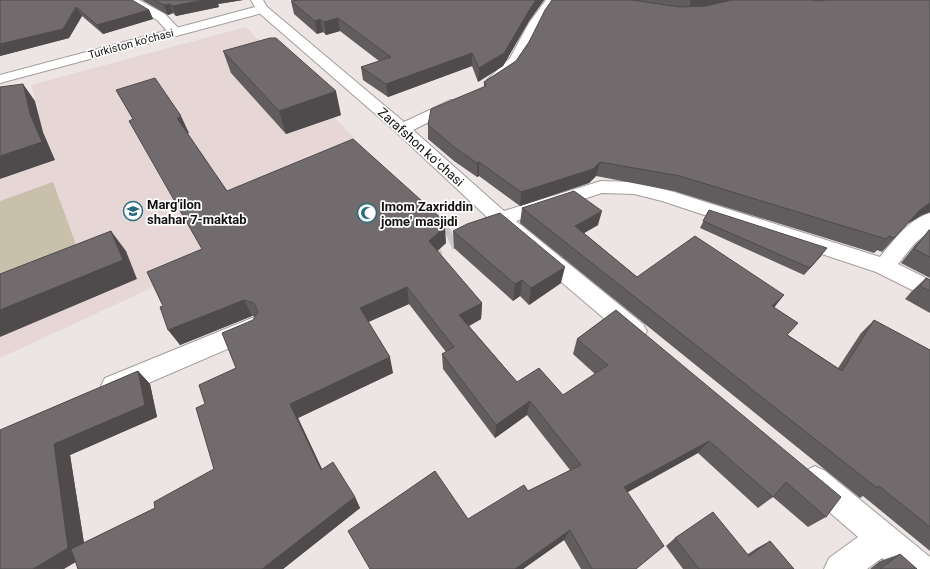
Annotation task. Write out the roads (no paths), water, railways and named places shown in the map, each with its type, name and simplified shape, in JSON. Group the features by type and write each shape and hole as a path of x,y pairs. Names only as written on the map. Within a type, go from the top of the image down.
{"street":[{"path":"130,0 162,17 176,32"},
{"path":"481,89 508,70 520,54 535,23 552,0"},
{"name":"Turkiston ko’chasi","path":"0,78 176,32 260,5"},
{"name":"Zarafshon koʻchasi","path":"260,5 402,129 502,220 650,343"},
{"path":"402,129 468,96"},
{"path":"474,229 556,200 601,187 615,186 666,196 884,266 930,290"},
{"path":"884,266 908,238 930,220"},
{"path":"94,394 253,327"},
{"path":"797,466 919,569"},
{"path":"840,569 883,538"}],"tunnel":[{"path":"418,253 454,237"}],"place":[{"name":"Marg'ilon shahar 7-maktab","path":"133,211"},
{"name":"Imom Zaxriddin jome' masjidi","path":"367,213"}]}
